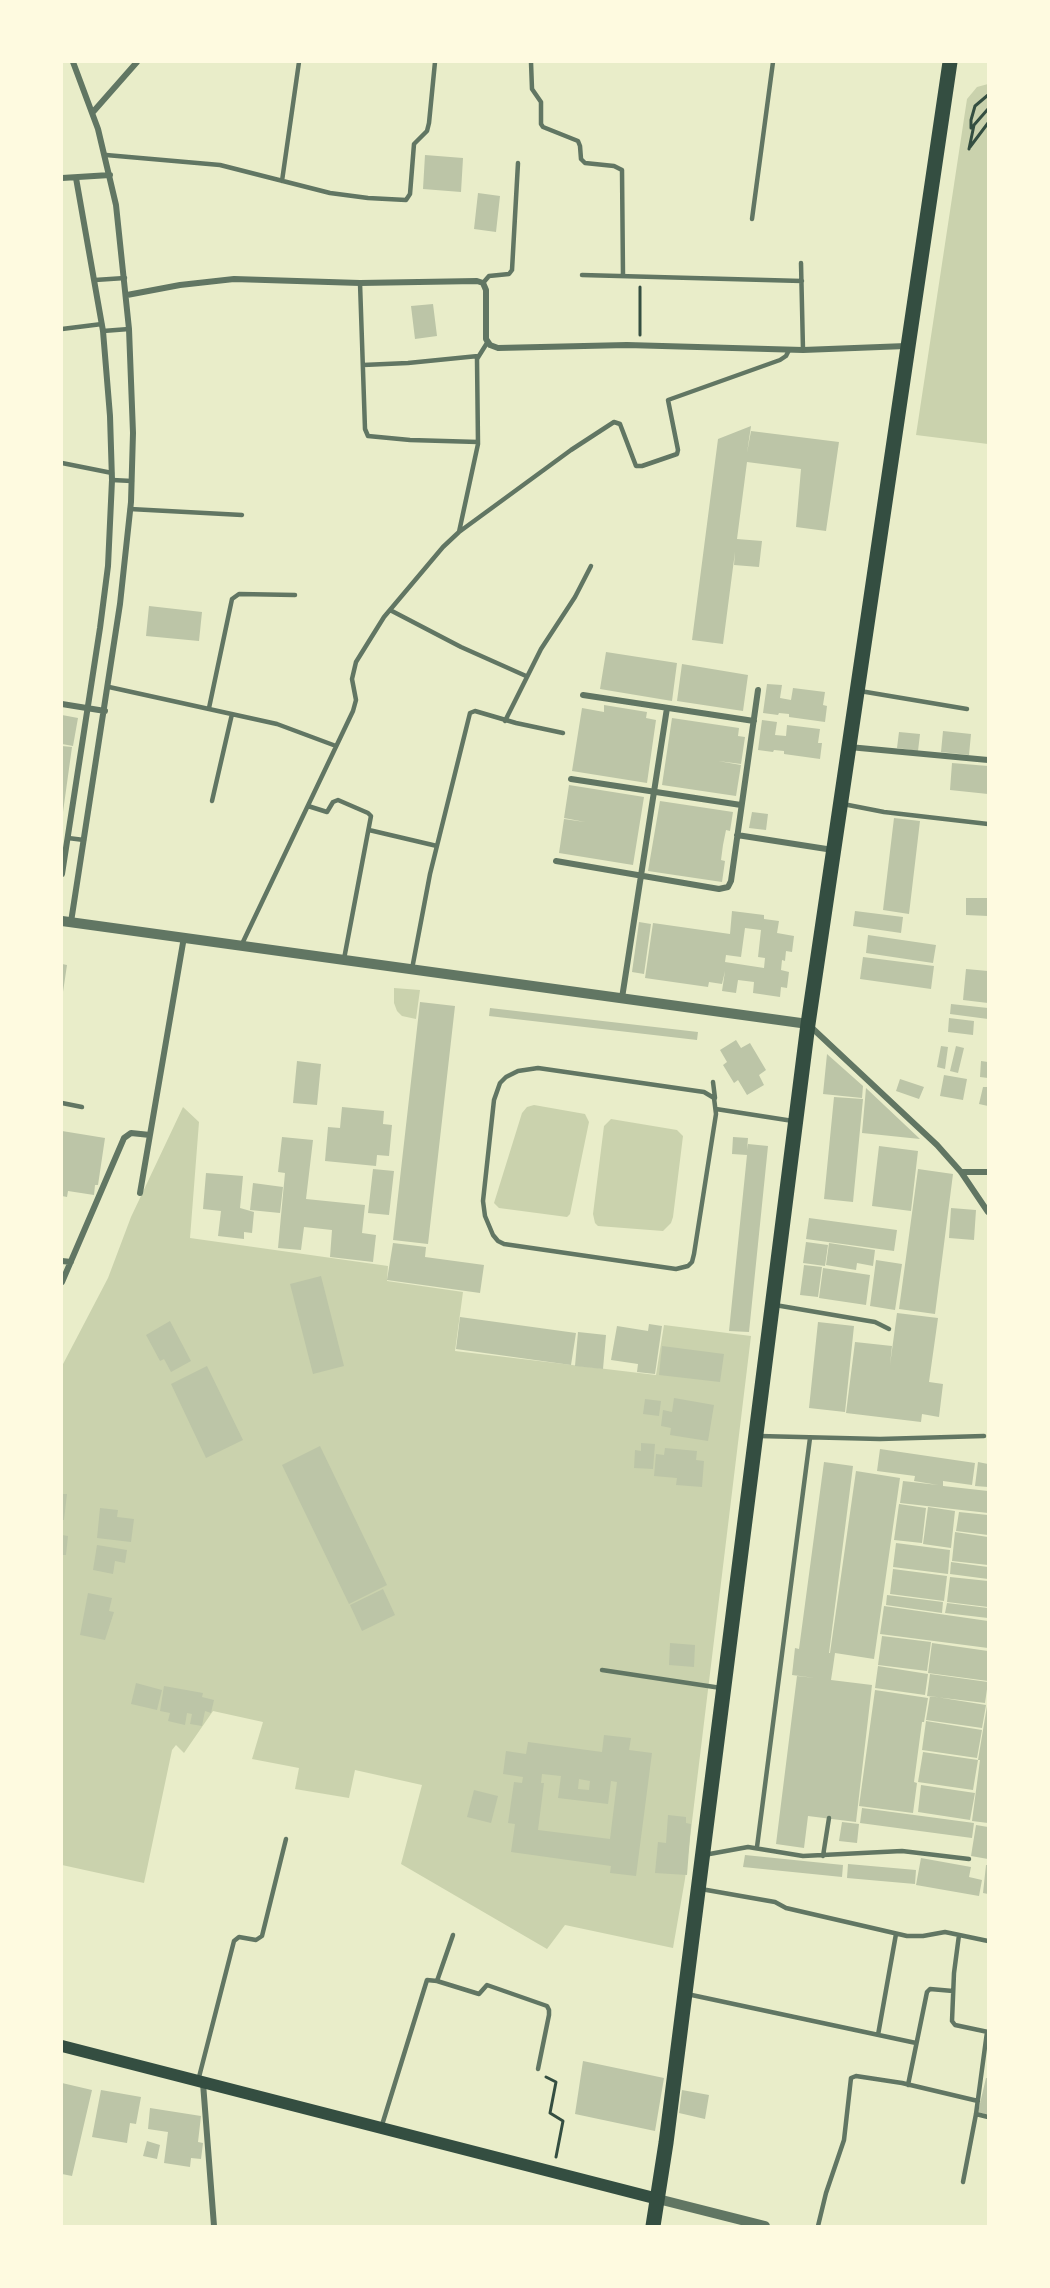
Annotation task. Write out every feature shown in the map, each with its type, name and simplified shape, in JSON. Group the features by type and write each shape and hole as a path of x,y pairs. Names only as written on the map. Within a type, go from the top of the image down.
{"highway":[{"path":"653,2226 703,1856 808,1024 950,62"}],"main road":[{"path":"62,2046 658,2199"}],"street":[{"path":"73,62 93,112 110,175 127,295 133,421 132,481 122,594 70,922 808,1024 937,1145 961,1172 988,1212"},
{"path":"93,112 136,62"},
{"path":"62,178 110,175"},
{"path":"62,874 89,708 108,566 112,477 110,416 102,327 76,178"},
{"path":"127,295 180,285 234,279 360,282 471,280 483,283 486,290 485,336 487,343 493,347 640,345 803,350 908,346"},
{"path":"556,861 726,888 731,881 758,690"},
{"path":"583,695 754,721"},
{"path":"62,704 105,711"},
{"path":"622,998 667,708"},
{"path":"849,747 988,760"},
{"path":"571,779 741,805"},
{"path":"737,835 834,850"},
{"path":"140,1193 184,937"},
{"path":"62,1282 124,1138 130,1133 150,1135"},
{"path":"961,1172 988,1172"},
{"path":"62,1261 71,1263"},
{"path":"200,2082 214,2226"},
{"path":"658,2199 765,2226"}],"lane":[{"path":"282,181 299,62"},
{"path":"106,155 220,165 342,195 407,200 410,194 414,144 425,134 429,123 435,62"},
{"path":"531,62 532,89 541,102 542,126 578,141 581,159 585,163 614,166 622,170 623,276"},
{"path":"752,219 773,62"},
{"path":"483,283 489,276 508,274 512,270 518,162"},
{"path":"801,263 803,350"},
{"path":"582,275 802,281"},
{"path":"95,280 125,278"},
{"path":"360,282 365,429 369,437 478,441"},
{"path":"62,329 102,327 129,329"},
{"path":"459,532 478,441 478,356 487,343"},
{"path":"242,944 356,700 352,678 354,666 367,642 390,610 443,547 459,532 571,450 614,422 620,424 636,466 677,454 668,400 780,360 789,350"},
{"path":"363,365 478,356"},
{"path":"62,463 132,481"},
{"path":"130,510 242,515"},
{"path":"505,720 541,649 575,597 591,566"},
{"path":"209,708 232,599 239,594 295,595"},
{"path":"390,610 461,647 526,676"},
{"path":"109,687 295,729 336,746"},
{"path":"857,690 968,709"},
{"path":"412,969 422,912 470,713 475,711 563,733"},
{"path":"212,801 232,714"},
{"path":"308,806 325,813 333,801 339,800 369,814 371,819 344,959"},
{"path":"841,804 884,812 988,824"},
{"path":"369,830 437,846"},
{"path":"68,838 84,840"},
{"path":"713,1082 716,1106 694,1254 688,1266 676,1269 504,1244 498,1241 487,1224 483,1201 494,1100 500,1083 506,1077 518,1071 538,1068 704,1092 710,1094 716,1106"},
{"path":"62,1104 82,1107"},
{"path":"716,1106 796,1122"},
{"path":"773,1305 875,1322 889,1329"},
{"path":"756,1436 920,1439 984,1436"},
{"path":"757,1847 810,1438"},
{"path":"602,1670 724,1688"},
{"path":"823,1856 829,1818"},
{"path":"200,2082 234,1941 239,1937 256,1940 262,1936 286,1839"},
{"path":"703,1856 739,1848 757,1847 789,1854 823,1856 902,1851 969,1859"},
{"path":"698,1889 775,1902 786,1908 912,1937 937,1932 988,1941"},
{"path":"878,2035 896,1934"},
{"path":"437,1981 453,1935"},
{"path":"960,1935 953,1991 952,2024 988,2032 963,2182"},
{"path":"381,2128 425,1982 430,1979 479,1994 486,1986 489,1986 547,2006 549,2012 538,2069"},
{"path":"908,2085 928,1989 953,1991"},
{"path":"685,1993 916,2043"},
{"path":"818,2226 844,2140 850,2079 856,2076 978,2101"},
{"path":"976,2114 988,2117"}],"path":[{"path":"971,131 988,106 986,97 975,106 972,113 969,149 988,123"},
{"path":"640,276 640,345"},
{"path":"538,2069 539,2075 556,2080 550,2114 563,2121 553,2172"}],"green space":[{"path":"988,84 988,444 916,435 967,99 977,87"},
{"path":"394,988 420,990 416,1019 402,1016 397,1011 394,1003"},
{"path":"534,1105 585,1114 589,1122 570,1214 567,1217 499,1208 494,1203 522,1113 527,1107"},
{"path":"183,1107 199,1122 190,1238 388,1266 387,1281 463,1292 455,1351 656,1375 664,1325 751,1336 685,1879 673,1948 565,1925 547,1949 401,1864 422,1785 355,1770 349,1798 295,1789 299,1768 252,1759 263,1722 213,1711 184,1753 176,1745 172,1750 144,1883 62,1865 62,1366 108,1278 131,1217"},
{"path":"611,1119 677,1130 683,1136 673,1217 671,1223 663,1231 598,1226 595,1223 593,1214 604,1126"}],"building":[{"path":"425,155 463,158 461,192 423,189"},
{"path":"478,193 500,196 496,232 474,229"},
{"path":"433,304 437,336 415,339 411,306"},
{"path":"751,426 747,453 751,431 839,442 826,531 796,527 801,469 747,462 737,539 762,541 759,567 734,565 735,552 723,644 692,640 718,439"},
{"path":"149,606 202,612 199,641 146,636"},
{"path":"606,652 677,663 672,701 600,689"},
{"path":"682,664 748,675 743,711 677,701"},
{"path":"767,684 782,685 780,698 791,700 793,688 825,692 823,705 827,706 825,722 789,717 789,714 763,713"},
{"path":"604,705 647,712 646,718 656,720 647,783 572,771 582,708 604,712"},
{"path":"62,715 78,718 73,746 62,744"},
{"path":"672,718 739,728 738,736 745,737 741,764 718,761 741,765 736,796 662,785"},
{"path":"762,720 777,722 775,735 786,736 787,725 820,729 818,743 822,743 820,759 784,754 784,751 758,750"},
{"path":"943,731 971,734 969,755 941,752"},
{"path":"899,732 920,734 918,751 897,748"},
{"path":"62,746 72,747 63,812 62,812"},
{"path":"952,763 988,766 988,794 950,790"},
{"path":"569,785 644,797 633,865 559,853 564,819 585,822 564,818"},
{"path":"660,801 733,812 730,831 726,830 723,845 721,860 725,861 722,882 648,871"},
{"path":"752,812 768,814 766,830 749,828"},
{"path":"894,818 920,821 909,914 883,910"},
{"path":"966,898 988,898 988,916 966,915"},
{"path":"732,911 764,915 764,919 779,921 777,933 794,936 792,952 786,951 785,961 782,960 781,970 789,972 787,988 781,987 780,997 753,993 754,982 738,980 736,993 722,991 725,971 722,984 709,982 708,987 645,978 653,923 730,934","holes":["745,928 761,930 758,957 765,958 764,968 725,962 726,955 741,957"]},
{"path":"855,911 903,917 901,933 853,926"},
{"path":"639,922 651,924 644,974 632,972"},
{"path":"868,935 936,945 933,963 866,953"},
{"path":"863,957 934,966 931,989 860,979"},
{"path":"62,964 67,965 63,992 62,992"},
{"path":"966,969 988,971 988,1003 963,1000"},
{"path":"420,1002 455,1006 428,1244 393,1240"},
{"path":"951,1004 988,1008 988,1019 950,1014"},
{"path":"490,1008 698,1032 697,1040 489,1016"},
{"path":"949,1018 974,1021 973,1035 948,1032"},
{"path":"736,1040 741,1048 750,1043 766,1070 759,1075 764,1085 747,1095 738,1080 734,1083 723,1065 727,1062 720,1050"},
{"path":"941,1046 948,1047 945,1069 937,1067"},
{"path":"956,1046 964,1048 958,1073 950,1071"},
{"path":"827,1054 863,1086 862,1098 823,1094"},
{"path":"297,1061 321,1064 317,1105 293,1103"},
{"path":"981,1061 988,1062 988,1078 980,1077"},
{"path":"944,1075 967,1079 963,1100 940,1096"},
{"path":"900,1079 924,1087 919,1099 896,1091"},
{"path":"983,1087 988,1087 988,1106 979,1104"},
{"path":"866,1088 920,1139 862,1133"},
{"path":"834,1097 863,1099 853,1202 824,1199"},
{"path":"342,1107 384,1111 383,1124 392,1125 389,1156 377,1155 376,1166 325,1161 328,1127 340,1128"},
{"path":"62,1131 105,1138 98,1185 95,1185 94,1195 68,1191 67,1197 62,1196"},
{"path":"282,1137 313,1140 306,1199 365,1205 362,1233 376,1235 373,1262 330,1257 332,1230 304,1227 301,1250 278,1248 285,1173 278,1172"},
{"path":"733,1137 748,1138 747,1150 748,1144 768,1146 749,1332 729,1331 747,1155 732,1154"},
{"path":"879,1146 918,1151 911,1211 872,1206"},
{"path":"373,1169 394,1171 389,1215 368,1213"},
{"path":"918,1169 953,1174 935,1314 899,1309"},
{"path":"206,1173 243,1176 240,1208 254,1212 252,1233 244,1232 244,1239 218,1236 221,1211 203,1209"},
{"path":"253,1183 283,1187 280,1213 250,1210"},
{"path":"951,1208 976,1210 974,1240 949,1238"},
{"path":"809,1218 897,1230 894,1251 806,1239"},
{"path":"806,1242 828,1245 825,1266 803,1263"},
{"path":"393,1243 426,1247 425,1257 484,1265 480,1293 387,1280"},
{"path":"829,1243 875,1250 873,1266 857,1263 856,1270 826,1265"},
{"path":"876,1260 902,1264 895,1310 870,1306"},
{"path":"804,1265 822,1267 818,1297 800,1295"},
{"path":"823,1268 870,1275 866,1305 819,1298"},
{"path":"321,1276 344,1366 313,1374 290,1284"},
{"path":"897,1313 938,1318 929,1382 943,1384 939,1417 922,1414 921,1422 846,1413 855,1342 892,1346 890,1365"},
{"path":"460,1317 576,1333 571,1365 456,1349"},
{"path":"170,1321 191,1361 171,1372 164,1359 160,1361 146,1335"},
{"path":"818,1322 854,1326 845,1412 809,1408"},
{"path":"649,1324 662,1326 655,1374 637,1372 638,1364 611,1360 617,1326 648,1331"},
{"path":"578,1332 606,1335 603,1369 575,1366"},
{"path":"662,1346 724,1354 720,1382 659,1375"},
{"path":"207,1366 243,1440 206,1458 171,1384"},
{"path":"674,1398 714,1405 708,1441 670,1435 671,1428 661,1426 663,1410 672,1412"},
{"path":"645,1399 661,1401 659,1416 643,1414"},
{"path":"641,1443 655,1444 653,1469 634,1468 635,1450 641,1451"},
{"path":"320,1446 387,1585 349,1604 282,1465"},
{"path":"665,1448 697,1451 696,1460 704,1461 702,1487 676,1485 677,1478 654,1476 656,1454 664,1455"},
{"path":"880,1449 975,1463 972,1485 943,1481 943,1486 988,1491 988,1513 900,1503 903,1481 938,1485 914,1481 915,1476 877,1471"},
{"path":"824,1462 853,1466 829,1653 856,1471 900,1478 874,1659 835,1653 831,1680 872,1685 856,1822 808,1816 804,1848 776,1844 797,1676 815,1678 792,1675 795,1648 799,1649"},
{"path":"978,1462 988,1464 988,1487 975,1486"},
{"path":"62,1494 67,1494 64,1520 62,1520"},
{"path":"899,1504 926,1508 922,1543 894,1540"},
{"path":"928,1507 955,1511 951,1548 923,1544"},
{"path":"100,1508 118,1510 117,1517 134,1519 131,1542 97,1538"},
{"path":"959,1512 988,1515 988,1535 956,1531"},
{"path":"955,1532 988,1537 988,1565 952,1561"},
{"path":"62,1535 68,1536 66,1555 62,1555"},
{"path":"896,1543 950,1550 948,1574 893,1567"},
{"path":"97,1545 127,1550 125,1563 115,1561 113,1574 93,1570"},
{"path":"951,1562 988,1567 988,1579 950,1574"},
{"path":"893,1569 947,1576 944,1601 890,1594"},
{"path":"950,1577 988,1581 988,1607 947,1602"},
{"path":"383,1589 395,1615 362,1631 350,1605"},
{"path":"88,1593 112,1598 109,1611 114,1612 105,1640 80,1635"},
{"path":"887,1595 943,1602 942,1613 886,1605"},
{"path":"947,1603 988,1608 988,1618 945,1613"},
{"path":"884,1606 988,1621 988,1648 880,1634"},
{"path":"882,1636 931,1642 927,1671 878,1665"},
{"path":"670,1643 695,1645 694,1667 669,1665"},
{"path":"932,1643 988,1651 988,1681 928,1673"},
{"path":"878,1666 928,1674 925,1695 875,1688"},
{"path":"930,1674 988,1682 985,1703 927,1696"},
{"path":"136,1683 162,1690 157,1710 131,1704"},
{"path":"164,1686 203,1693 202,1697 214,1700 211,1713 205,1711 202,1726 190,1724 192,1714 187,1713 185,1725 168,1721 170,1713 160,1711"},
{"path":"875,1690 928,1698 924,1722 922,1722 914,1782 917,1783 913,1813 859,1806"},
{"path":"930,1696 986,1705 982,1728 926,1720"},
{"path":"987,1706 988,1823 972,1821 980,1760 978,1760"},
{"path":"926,1721 982,1730 977,1758 922,1750"},
{"path":"604,1735 631,1738 629,1750 652,1753 636,1876 610,1873 611,1866 511,1852 515,1824 508,1823 514,1782 522,1783 523,1777 503,1774 506,1751 526,1754 528,1742 602,1752","holes":["542,1774 561,1776 558,1798 608,1804 611,1781 617,1782 610,1839 538,1830 544,1783 541,1783","579,1779 590,1781 589,1790 578,1789"]},
{"path":"923,1752 978,1760 973,1790 918,1782"},
{"path":"921,1785 975,1793 970,1820 918,1812"},
{"path":"474,1790 498,1796 491,1823 467,1817"},
{"path":"862,1808 974,1823 972,1838 860,1823"},
{"path":"668,1815 686,1817 686,1823 691,1824 687,1875 655,1873 658,1842 666,1843"},
{"path":"842,1822 859,1824 857,1843 839,1841"},
{"path":"976,1825 988,1827 988,1859 971,1856"},
{"path":"745,1855 843,1865 842,1877 743,1867"},
{"path":"921,1858 971,1867 969,1877 982,1880 979,1896 916,1885"},
{"path":"848,1864 916,1870 915,1884 847,1878"},
{"path":"986,1865 988,1865 988,1894 983,1893"},
{"path":"583,2061 664,2078 655,2131 575,2114"},
{"path":"986,2078 988,2078 988,2115 978,2112"},
{"path":"62,2083 92,2090 72,2176 62,2174"},
{"path":"101,2090 141,2097 136,2124 130,2123 127,2143 92,2137"},
{"path":"682,2090 709,2095 705,2119 679,2113"},
{"path":"150,2108 201,2116 198,2142 203,2143 201,2159 191,2158 190,2167 164,2163 168,2132 148,2129"},
{"path":"147,2141 160,2145 157,2159 143,2156"}]}
